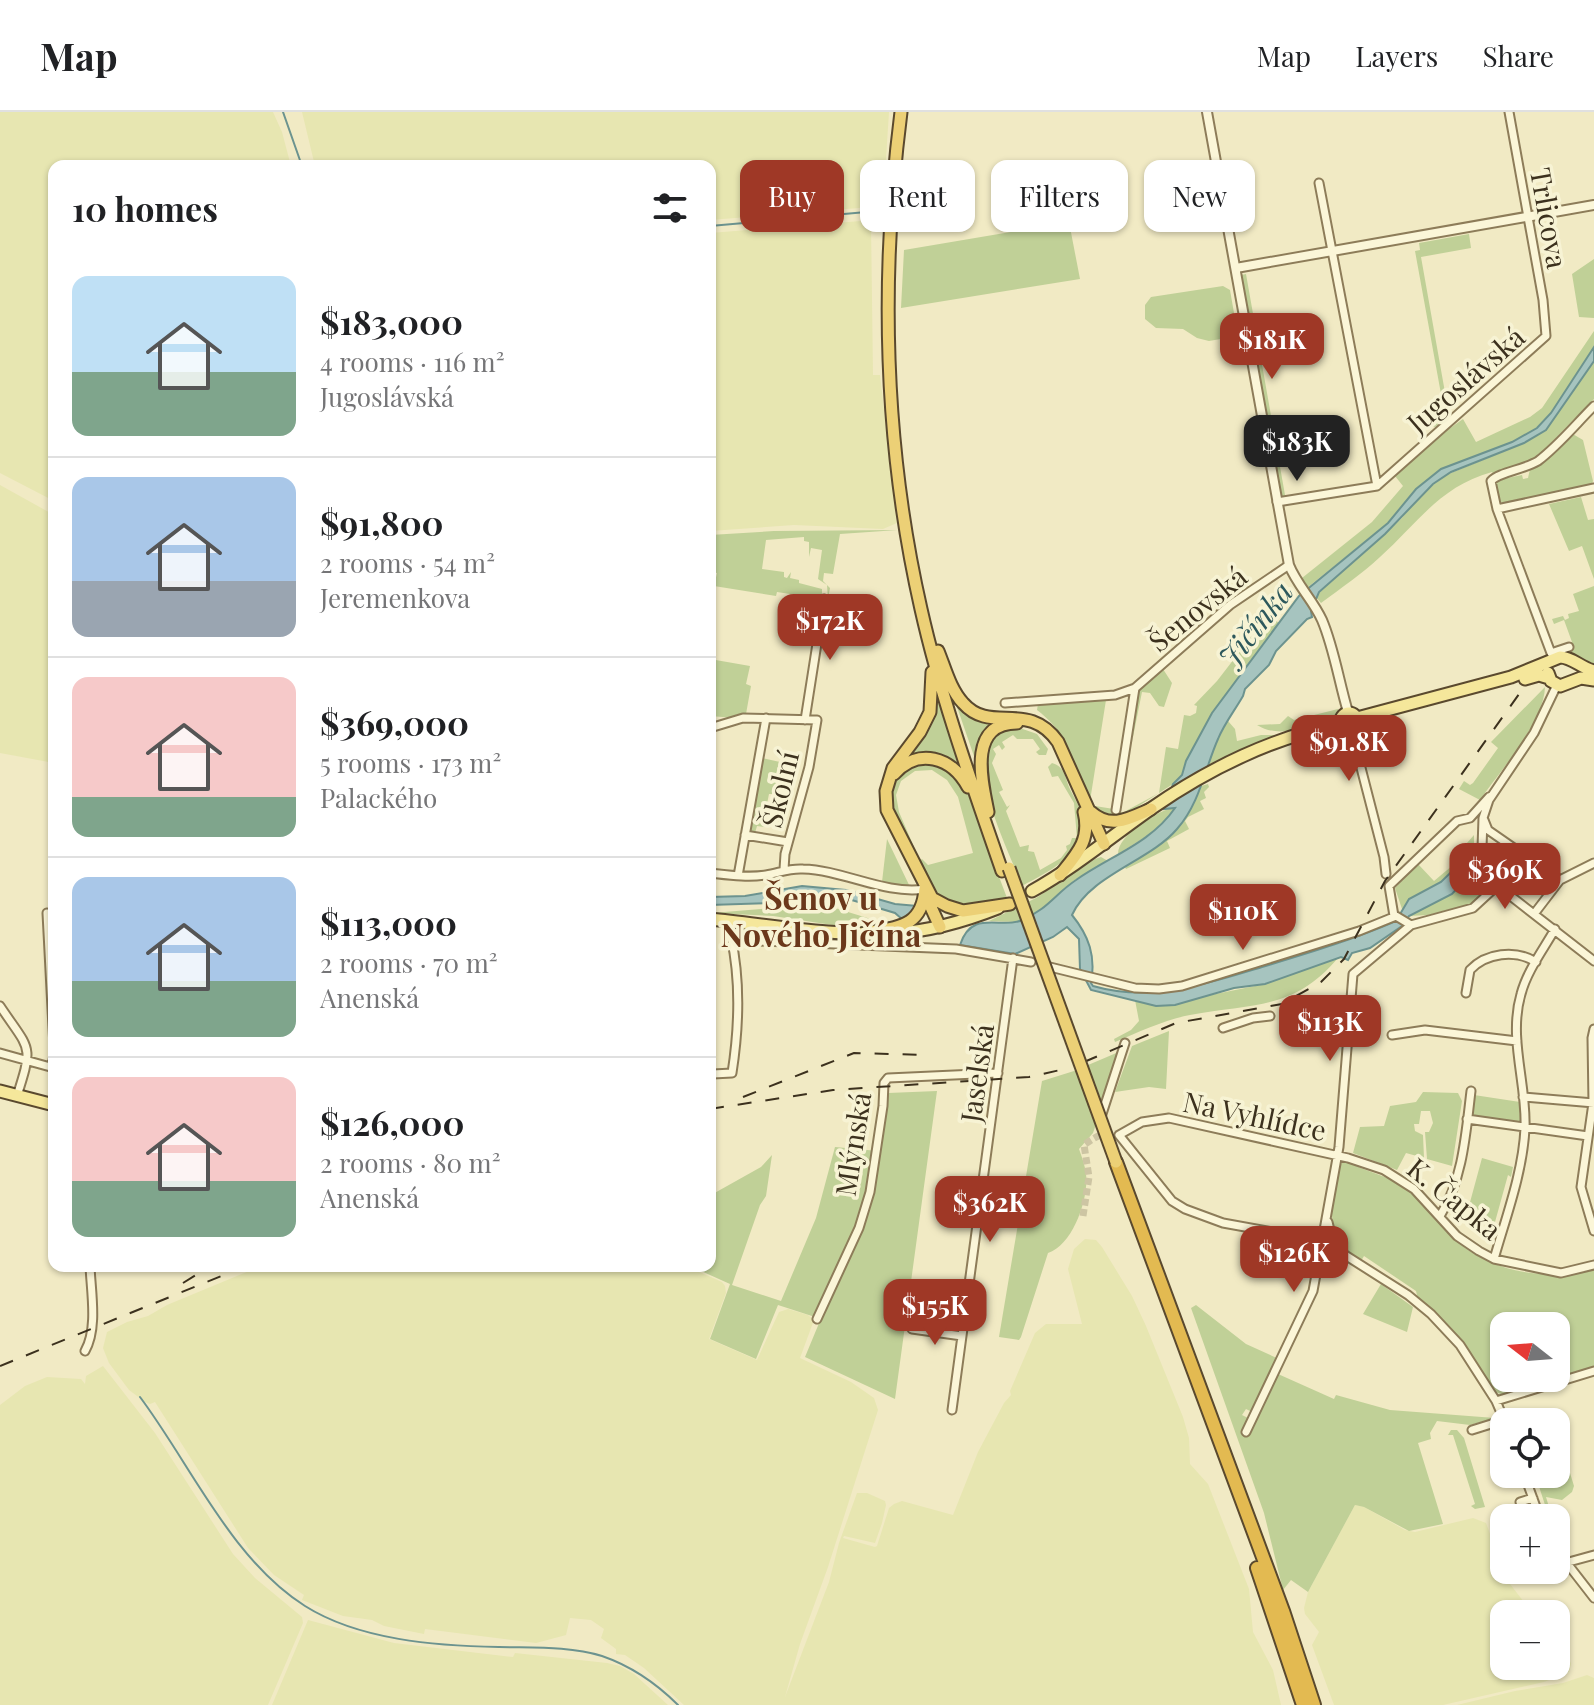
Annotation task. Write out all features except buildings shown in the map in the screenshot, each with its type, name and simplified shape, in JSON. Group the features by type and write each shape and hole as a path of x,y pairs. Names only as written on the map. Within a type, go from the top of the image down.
{"highway":[{"path":"904,112 889,255 890,374 901,493 915,581 952,724 1264,1585 1303,1705"},
{"path":"934,647 930,712 920,732 898,760 885,797 887,810 941,926"},
{"path":"934,647 953,689 969,709 988,717 1029,719 1049,730 1058,742 1085,808 1087,825 1084,842 1060,875"},
{"path":"985,812 981,752 992,733 1004,725 1014,723 1032,727 1050,741 1102,835 1104,844"},
{"path":"889,780 913,760 938,759 962,776 985,812"},
{"path":"1085,808 1111,822 1123,821 1151,809"},
{"path":"927,894 963,911 1010,904"},
{"path":"865,933 908,924 918,914 927,894"},
{"path":"1113,1163 1283,1611 1314,1705"}],"main road":[{"path":"1032,891 1060,875 1151,809 1205,775 1248,754 1304,733 1454,694 1565,657 1594,671"},
{"path":"1551,661 1547,670 1553,682"},
{"path":"1574,680 1577,671 1575,664"},
{"path":"1454,694 1537,676 1567,685 1574,680 1594,680"},
{"path":"716,920 896,933 941,926 1010,904"},
{"path":"0,1091 19,1091 48,1103"}],"street":[{"path":"1207,112 1289,565 1324,625 1386,874"},
{"name":"Trlicova","path":"1509,112 1548,331"},
{"path":"1277,502 1377,486 1319,183"},
{"path":"1236,268 1594,205"},
{"name":"Jugoslávská","path":"1377,486 1544,339 1548,331"},
{"path":"1569,647 1551,653 1497,509 1491,484 1492,478 1521,470 1540,459 1594,406"},
{"path":"1497,509 1594,488"},
{"name":"Šenovská","path":"1005,703 1115,695 1135,688 1230,605 1289,565"},
{"name":"Školní","path":"784,869 817,720 805,720 824,599"},
{"path":"1401,919 1389,886 1457,821 1470,818 1493,793 1534,733 1553,682"},
{"name":"Šenovská","path":"1116,810 1135,688"},
{"path":"716,726 743,718 805,720"},
{"path":"738,876 766,718"},
{"path":"1493,793 1483,818 1482,848 1487,865 1499,884 1594,961"},
{"path":"1483,818 1488,830 1560,880"},
{"path":"745,835 788,842"},
{"path":"1482,848 1487,842 1501,838"},
{"path":"1534,914 1560,880 1594,863"},
{"path":"716,874 768,875 784,869 805,869 848,876 905,892 927,894"},
{"path":"1050,967 1135,988 1159,989 1194,984 1401,919 1473,908 1499,884"},
{"path":"47,913 48,932"},
{"path":"1246,1432 1313,1291 1337,1155 1353,974 1401,919"},
{"path":"716,1074 732,1073 735,1055 738,987 733,921"},
{"path":"1494,1259 1513,1191 1525,1127 1517,1041 1519,999 1555,929"},
{"path":"734,940 939,948 1031,962"},
{"path":"1466,993 1470,970 1487,956 1529,958 1536,962"},
{"name":"Jaselská","path":"952,1410 1013,958"},
{"path":"0,1006 29,1048 19,1091"},
{"path":"1223,1028 1270,1016"},
{"path":"1594,1029 1593,1103 1588,1136 1590,1155 1581,1187 1590,1200 1594,1231"},
{"path":"1392,1035 1425,1030 1517,1041"},
{"path":"1101,1119 1125,1043"},
{"path":"0,1053 48,1066"},
{"name":"Mlýnská","path":"817,1319 859,1228 870,1192 884,1083 888,1078 998,1073"},
{"path":"1440,1216 1449,1201 1460,1163 1471,1091"},
{"path":"1523,1097 1593,1103"},
{"name":"Na Vyhlídce","path":"1323,1241 1223,1223 1185,1209 1172,1201 1119,1135 1142,1122 1169,1118 1337,1155"},
{"path":"1467,1122 1588,1136"},
{"name":"K. Čapka","path":"1337,1155 1367,1163 1403,1181 1457,1236 1494,1259 1561,1273 1594,1265"},
{"path":"1328,1212 1331,1234 1348,1257"},
{"path":"1323,1241 1408,1295 1431,1314 1460,1345 1499,1408"},
{"path":"85,1351 92,1329 90,1272"},
{"path":"912,1329 962,1336"},
{"path":"1496,1401 1594,1371"},
{"path":"1472,1430 1490,1425"},
{"path":"1529,1488 1535,1504"},
{"path":"1521,1504 1533,1498"},
{"path":"1570,1562 1594,1555"},
{"path":"1570,1569 1594,1598"}],"green space":[{"path":"0,112 273,112 289,160 48,160 48,498 0,473"},
{"path":"302,112 889,112 886,160 860,160 859,208 844,209 844,160 740,160 740,218 716,220 716,160 314,160"},
{"path":"860,221 860,232 871,232 873,375 880,375 897,523 883,529 794,525 716,531 716,233 844,232 844,222"},
{"path":"1010,232 1071,232 1080,279 901,308 904,250"},
{"path":"1469,234 1471,248 1421,257 1449,415 1435,427 1426,423 1445,416 1415,251 1420,250 1419,243"},
{"path":"1594,259 1594,318 1579,317 1572,274"},
{"path":"1246,274 1287,496 1281,497 1241,275"},
{"path":"1223,286 1230,290 1238,336 1209,341 1183,329 1156,328 1145,319 1145,305 1151,297"},
{"path":"1594,331 1594,347 1551,413 1537,428 1512,442 1441,469 1388,523 1308,587 1302,578 1372,522 1403,486 1395,476 1463,419 1476,442 1530,417 1542,408"},
{"path":"1594,361 1594,399 1537,457 1518,468 1494,475 1492,472 1474,479 1444,496 1373,563 1321,603 1316,597 1319,592 1402,518 1420,495 1446,475 1524,443 1546,430"},
{"path":"1571,433 1583,440 1593,481 1591,485 1503,503 1500,501 1498,480 1522,475 1523,479 1528,478 1530,469"},
{"path":"0,485 48,512 48,762 0,753"},
{"path":"1581,497 1588,520 1594,519 1594,579 1582,546 1569,551 1549,504"},
{"path":"898,530 840,534 833,574 824,573 823,581 827,585 818,579 822,550 811,548 809,557 809,542 804,541 804,537 766,540 762,569 784,572 787,578 791,572 790,578 799,580 799,583 822,589 811,647 807,643 808,633 802,632 810,597 777,592 776,596 716,586 716,535"},
{"path":"1594,586 1594,669 1560,654 1572,642 1564,620 1554,624 1552,619 1563,616 1565,620 1569,618 1568,614 1579,611 1573,594"},
{"path":"1268,615 1279,623 1212,713 1186,761 1182,775 1159,793 1166,747 1178,749 1184,715 1196,713 1197,706 1194,705 1217,681"},
{"path":"716,660 750,666 746,684 751,686 746,714 737,714 735,718 716,716"},
{"path":"1163,669 1172,683 1164,707 1159,706 1150,693 1142,692 1132,742 1138,690"},
{"path":"936,686 964,771 953,764 900,761 922,734"},
{"path":"1545,687 1543,701 1529,730 1480,800 1459,789 1464,781 1470,785 1473,783 1498,748 1491,742"},
{"path":"1106,700 1090,801 1095,806 1120,810 1122,813 1159,793 1119,818 1097,814 1088,800 1068,747 1051,722 1037,710 1038,704"},
{"path":"955,701 1004,720 994,729 977,765"},
{"path":"1338,709 1335,717 1295,730 1276,731 1257,725 1280,724 1288,716 1294,720"},
{"path":"1228,721 1235,729 1237,741 1276,735 1208,765"},
{"path":"1017,727 1037,734 1048,749 1046,755 1039,755 1036,752 1040,749 1033,739 1017,739 1013,735 1002,742 1005,747 1002,750 999,745 993,749 996,754 992,763 1003,790 999,792 1007,807 1010,805 1006,811 1020,847 1029,845 1028,851 1034,852 1040,870 1061,858 1072,838 1077,838 1074,803 1058,776 1052,777 1048,767 1052,763 1064,772 1081,812 1083,829 1079,841 1065,860 1022,886 993,813 984,772 984,755 989,740 998,732"},
{"path":"762,758 780,762 775,794 769,794 767,804 773,805 772,818 767,818 765,827 757,826 755,833 749,832"},
{"path":"937,761 965,786 1007,898 965,909 937,896 916,863 922,859 928,865 973,853 958,797 947,780 932,770 915,771 901,781 896,795 899,812 917,854 913,858 895,822 890,798 896,776 904,767"},
{"path":"1208,784 1204,792 1206,798 1200,801 1204,809 1185,821 1189,829 1167,841 1170,848 1126,869 1178,828 1201,786"},
{"path":"1176,807 1158,829 1118,854 1125,839 1140,824"},
{"path":"1474,835 1474,850 1441,882 1409,899 1403,912 1395,888 1418,864 1434,881 1459,860 1459,852"},
{"path":"887,839 911,889 882,882"},
{"path":"1101,857 1108,861 1073,881 1047,908 1019,922 989,921 1036,898"},
{"path":"1480,866 1487,885 1481,896 1470,904 1428,915 1409,916 1452,894"},
{"path":"822,904 887,924 839,926 773,916 716,913"},
{"path":"1338,958 1305,988 1288,996 1252,1006 1180,1017 1115,1042 1114,1039 1131,1030 1139,1021 1135,1000 1156,1006 1265,984"},
{"path":"1169,1031 1166,1089 1149,1087 1115,1092 1132,1046"},
{"path":"1121,1051 1093,1133 1079,1149 1086,1184 1078,1220 1065,1241 1048,1253 1019,1340 999,1337 1042,1081"},
{"path":"937,1091 895,1399 805,1357 822,1316 815,1317 778,1305 756,1359 710,1339 730,1284 703,1272 716,1272 716,1192 761,1167 772,1155 766,1196 732,1285 781,1301 816,1218 835,1147 878,1151 888,1093"},
{"path":"1423,1092 1458,1093 1462,1101 1452,1166 1427,1159 1425,1132 1429,1132 1433,1123 1430,1111 1421,1111 1419,1124 1414,1124 1415,1131 1423,1135 1424,1158 1406,1153 1397,1170 1353,1153 1360,1127 1384,1126 1390,1106 1416,1102"},
{"path":"1474,1095 1520,1102 1521,1122 1472,1117"},
{"path":"1482,1158 1513,1167 1495,1222 1466,1217"},
{"path":"1346,1160 1407,1189 1459,1243 1505,1268 1541,1274 1594,1269 1594,1368 1570,1375 1570,1312 1490,1312 1490,1385 1471,1357 1418,1299 1416,1291 1364,1256 1361,1261 1340,1241 1332,1219 1338,1166"},
{"path":"1085,1239 1096,1240 1132,1296 1146,1326 1183,1417 1189,1438 1190,1464 1208,1484 1249,1589 1253,1632 1273,1670 1281,1705 684,1705 644,1668 625,1655 616,1654 616,1649 601,1638 604,1629 591,1620 570,1618 566,1635 536,1643 425,1629 424,1634 343,1616 302,1600 304,1595 274,1575 248,1548 155,1402 145,1402 129,1390 109,1363 103,1348 107,1332 247,1272 700,1272 722,1282 726,1293 709,1339 757,1360 779,1312 788,1309 808,1315 814,1320 800,1358 851,1382 874,1398 878,1410 785,1697 829,1582 857,1493 867,1493 885,1501 882,1523 875,1543 843,1538 875,1547 889,1508 894,1504 902,1501 953,1515 978,1452 1011,1395 1035,1333 1046,1324 1082,1324 1068,1269 1074,1249"},
{"path":"1381,1284 1413,1307 1407,1332 1363,1314"},
{"path":"1196,1305 1246,1344 1279,1359 1254,1413 1246,1409 1242,1415 1250,1419 1248,1433 1278,1374 1334,1399 1336,1395 1390,1410 1490,1418 1470,1425 1437,1421 1430,1433 1431,1439 1418,1443 1443,1524 1409,1531 1355,1505 1308,1592 1291,1580 1283,1590 1264,1513 1191,1308"},
{"path":"103,1366 155,1433 233,1554 255,1578 302,1617 303,1623 268,1705 0,1705 0,1405 25,1386 47,1377 81,1379 85,1384 86,1376"},
{"path":"1451,1430 1457,1430 1464,1438 1485,1507 1475,1509 1471,1506 1475,1504 1453,1435 1448,1435"},
{"path":"1570,1473 1574,1486 1572,1492 1562,1500 1546,1497 1548,1504 1545,1504 1540,1488 1570,1488"},
{"path":"1355,1505 1415,1532 1473,1518 1486,1523 1490,1534 1490,1584 1510,1584 1522,1600 1490,1600 1490,1680 1549,1680 1443,1705 1334,1705 1312,1645 1319,1632 1305,1614 1308,1592"},
{"path":"308,1620 394,1643 620,1666 634,1674 668,1705 272,1705"},
{"path":"1587,1675 1594,1678 1594,1705 1457,1705 1563,1683"}],"water":[{"path":"1594,347 1594,361 1546,430 1524,443 1451,472 1433,484 1385,534 1319,592 1311,611 1312,617 1276,651 1269,665 1245,689 1220,733 1197,797 1185,819 1152,850 1092,889 1072,915 1090,947 1093,986 1136,993 1158,992 1241,973 1330,946 1396,921 1409,899 1441,882 1475,849 1507,849 1533,864 1530,869 1523,864 1487,862 1474,870 1452,894 1409,916 1402,926 1370,948 1352,953 1348,960 1341,957 1265,984 1234,988 1175,1005 1156,1006 1091,990 1080,969 1079,939 1067,927 1053,937 1015,954 960,945 965,934 980,923 1014,922 1031,916 1089,871 1154,831 1175,808 1164,809 1173,784 1182,775 1186,761 1212,713 1299,596 1388,523 1416,489 1441,469 1512,442 1537,428 1551,413"},
{"path":"802,886 846,890 895,904 918,906 903,920 895,913 845,898 802,894 769,903 716,905 716,897 745,896"}],"waterway":[{"path":"283,112 300,160"},
{"path":"716,225 860,213"},
{"path":"140,1397 234,1537 255,1563 305,1606 349,1627 399,1639 450,1645 564,1649 602,1656 643,1676 678,1705"}],"tunnel":[{"path":"1083,1216 1089,1177 1084,1145 1105,1134 1119,1135"}],"railway":[{"path":"1084,1062 1176,1023 1282,1004 1321,982 1344,959 1385,881 1522,690"},
{"path":"743,1097 854,1053 930,1055"},
{"path":"716,1108 833,1090 1029,1077 1069,1068"},
{"path":"183,1283 200,1272"},
{"path":"0,1366 231,1272"}],"district":[{"name":"Šenov u Nového Jičína","path":"821,914"}],"water label":[{"name":"Jičínka","path":"1255,624"}]}
